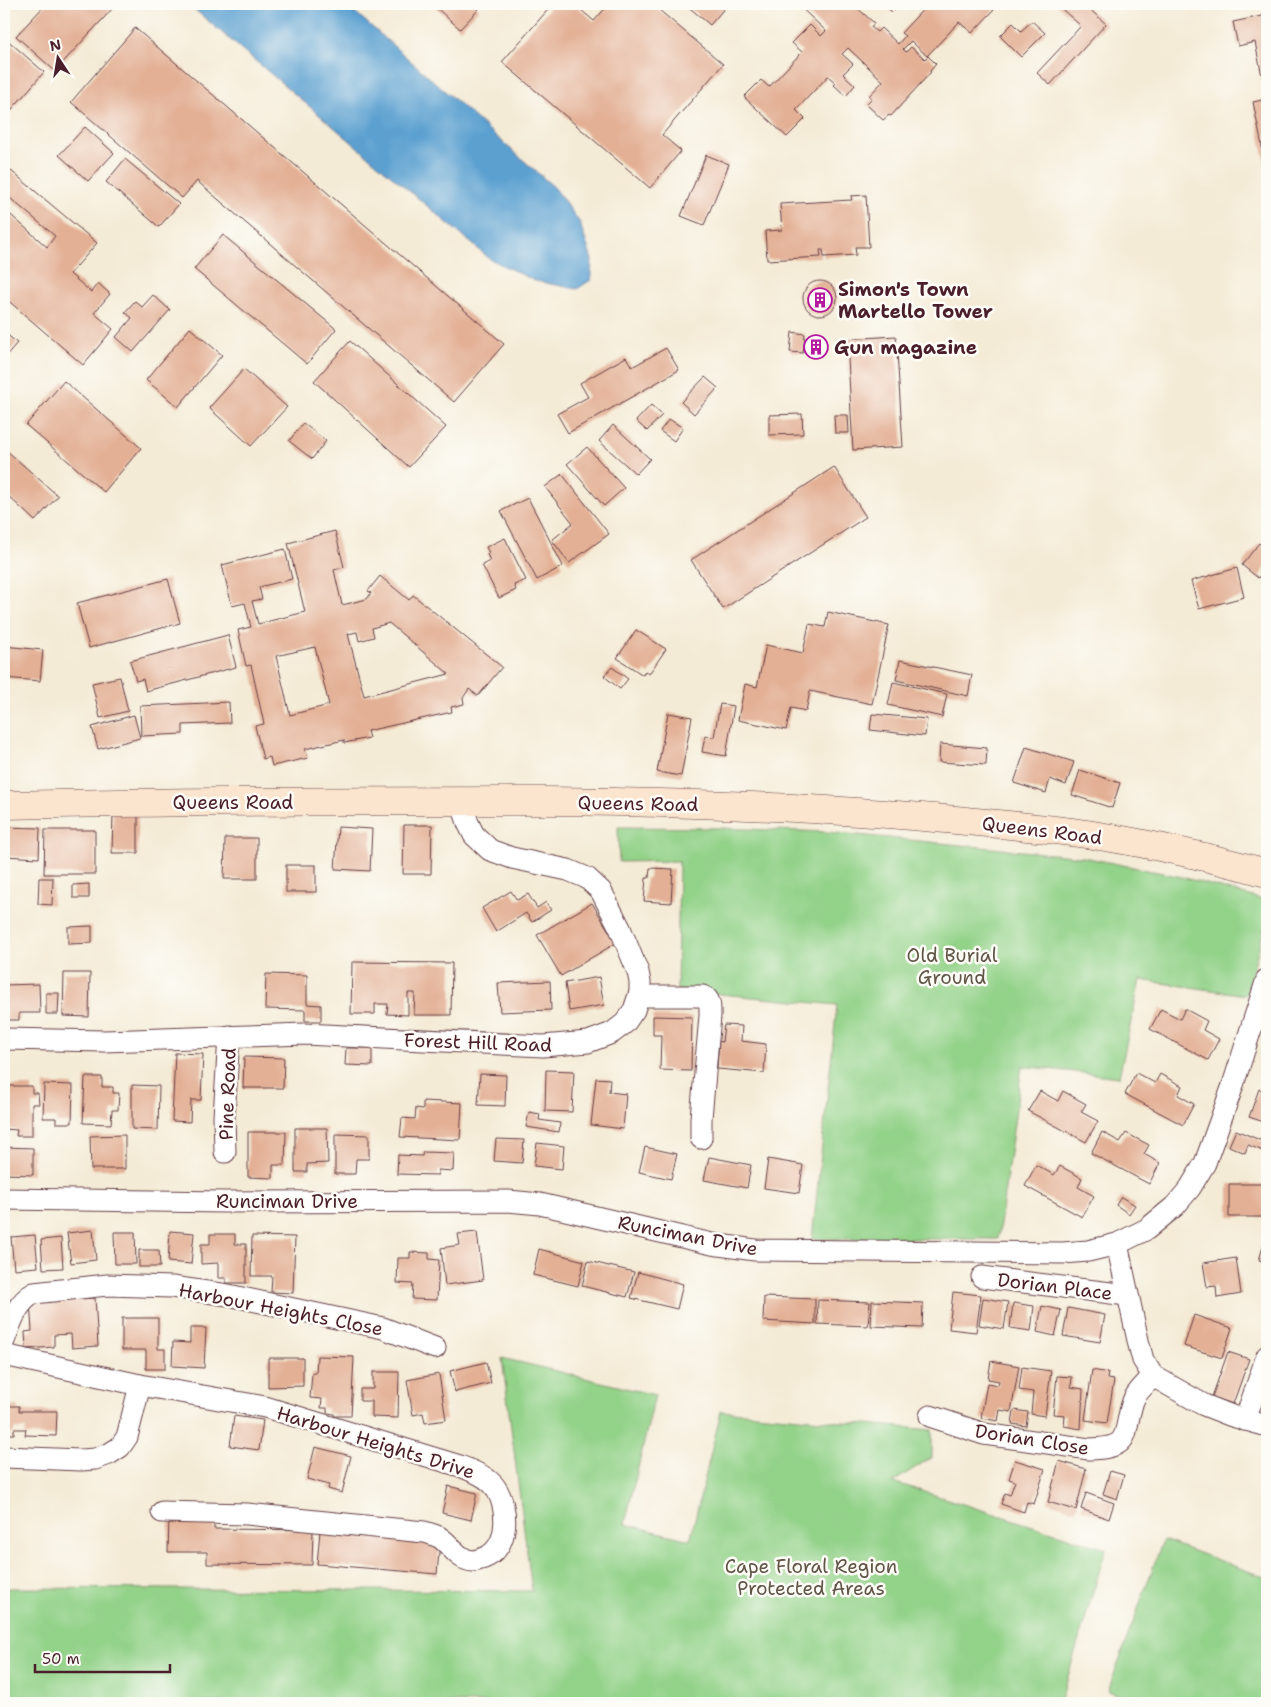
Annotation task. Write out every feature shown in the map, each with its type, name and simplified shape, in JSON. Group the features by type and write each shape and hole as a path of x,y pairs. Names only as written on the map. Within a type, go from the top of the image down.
{"main road":[{"name":"Queens Road","path":"4,805 461,801 625,802 788,807 899,814 1098,836 1167,848 1267,873"}],"street":[{"name":"Forest Hill Road","path":"4,1039 105,1041 305,1034 543,1046 588,1042 612,1033 625,1023 634,1010 639,996 640,982 638,972 614,915 601,891 587,878 568,870 512,858 490,850 474,835 461,801"},
{"name":"Runciman Drive","path":"4,1199 226,1202 508,1201 540,1204 712,1244 755,1250 1063,1253 1088,1251 1117,1244 1147,1229 1175,1206 1190,1188 1205,1163 1232,1088 1267,979"},
{"path":"639,996 702,996 708,999 710,1016 701,1138"},
{"name":"Pine Road","path":"225,1152 224,1117 229,1036"},
{"path":"1117,1244 1139,1345 1143,1360 1152,1376 1204,1405 1267,1426"},
{"name":"Dorian Place","path":"982,1277 1127,1295"},
{"name":"Harbour Heights Close","path":"4,1341 15,1313 25,1298 34,1292 107,1285 172,1287 228,1295 382,1328 435,1348"},
{"name":"Harbour Heights Drive","path":"4,1355 140,1385 265,1407 460,1466 483,1476 494,1485 502,1499 505,1520 502,1541 490,1556 474,1561 463,1558 439,1537 424,1532 247,1514 162,1512"},
{"path":"1245,1420 1267,1356"},
{"name":"Dorian Close","path":"930,1416 984,1434 1089,1449 1102,1449 1112,1447 1127,1434 1133,1401 1152,1376"},
{"path":"4,1457 81,1460 95,1459 108,1454 120,1447 127,1437 140,1385"}],"green space":[{"name":"Old Burial Ground","path":"618,827 827,832 1083,857 1182,877 1267,901 1267,918 1246,995 1140,980 1119,1077 1022,1066 998,1239 812,1239 837,1005 677,990 679,861 619,862"},
{"name":"Cape Floral Region Protected Areas","path":"502,1358 655,1395 625,1524 690,1540 721,1411 932,1430 932,1457 893,1482 1106,1549 1060,1703 4,1703 4,1588 532,1591"},
{"path":"1163,1540 1267,1578 1267,1703 1143,1703 1108,1691"}],"water":[{"path":"188,4 346,4 555,188 580,223 592,260 591,280 577,289 535,281 490,259"}],"building":[{"path":"46,4 109,4 113,8 55,71 16,36"},
{"path":"432,4 474,4 479,9 460,29"},
{"path":"553,4 574,4 594,21 609,4 652,4 723,64 662,135 681,151 650,188 502,62"},
{"path":"685,4 728,4 710,25"},
{"path":"797,4 853,4 874,23 871,27 877,32 881,28 898,44 905,36 901,33 928,4 987,4 994,10 972,33 959,22 927,56 911,41 903,49 906,52 911,47 925,59 928,56 936,64 891,116 889,115 883,120 866,104 872,98 869,96 883,81 848,48 842,54 853,64 843,74 855,85 846,96 834,85 836,83 828,76 796,110 805,119 787,137 744,97 761,80 769,87 802,52 792,43 810,25 821,36 826,31"},
{"path":"883,4 900,4 892,12"},
{"path":"1056,4 1084,4 1106,24 1050,85 1037,73 1081,26"},
{"path":"1267,15 1266,96 1255,42 1238,46 1233,22"},
{"path":"1032,21 1045,33 1021,57 1000,36 1013,23 1021,31"},
{"path":"135,28 504,344 454,402 197,181 182,198 71,102"},
{"path":"4,37 44,72 7,115 4,112"},
{"path":"1267,99 1267,166 1266,166 1253,102"},
{"path":"85,127 114,153 88,181 59,155"},
{"path":"706,155 729,164 704,225 681,216"},
{"path":"125,159 179,204 159,227 106,182"},
{"path":"4,165 97,243 70,274 91,292 98,283 110,294 94,313 113,329 83,365 4,297 4,209 47,247 55,236 4,193"},
{"path":"866,195 869,247 855,247 856,255 824,257 823,250 820,250 821,257 767,260 765,231 782,230 780,204 852,200 851,196"},
{"path":"223,235 336,329 307,364 194,269"},
{"name":"Simon's Town Martello Tower","path":"820,281 827,282 832,286 836,291 836,305 832,310 827,314 820,315 813,314 808,310 804,305 803,298 804,291 808,286 813,282"},
{"path":"153,295 170,310 133,352 116,337 132,318 125,312 135,301 142,307"},
{"path":"190,328 222,355 178,407 146,380"},
{"path":"4,332 17,343 4,358"},
{"path":"792,332 805,334 803,353 790,352"},
{"path":"896,336 903,447 853,450 847,339"},
{"name":"Gun magazine","path":"809,339 824,340 823,354 807,353"},
{"path":"350,341 446,427 409,467 314,381"},
{"path":"666,348 679,370 568,433 557,414 588,397 580,383 626,357 632,367"},
{"path":"244,369 287,407 251,446 209,408"},
{"path":"705,377 718,388 694,414 681,402"},
{"path":"64,381 141,448 104,492 26,425"},
{"path":"651,405 662,415 647,431 636,421"},
{"path":"802,414 803,434 769,435 769,415"},
{"path":"834,415 848,415 849,433 835,433"},
{"path":"669,419 683,428 674,441 660,431"},
{"path":"303,423 326,441 312,459 289,441"},
{"path":"613,425 650,459 636,474 599,441"},
{"path":"587,447 624,488 604,506 567,464"},
{"path":"5,449 58,496 35,521 4,492 4,474 8,469 4,465"},
{"path":"834,467 866,517 723,609 691,560"},
{"path":"562,474 609,534 569,563 552,540 573,523 545,487"},
{"path":"528,498 563,566 537,580 501,511"},
{"path":"335,531 344,567 334,570 342,605 367,599 371,593 368,591 380,576 409,600 413,595 502,667 478,696 469,689 463,698 464,704 451,707 452,712 367,731 369,738 344,743 344,740 305,749 308,758 272,766 270,757 263,759 255,726 264,724 251,665 246,666 238,630 251,627 245,603 232,606 222,565 285,549 292,579 259,587 262,599 252,601 258,624 305,612 288,543","holes":["389,623 449,674 364,696 348,634 357,632 359,641 374,637 372,628","315,647 329,705 290,715 276,656"]},
{"path":"505,538 526,580 514,585 516,590 499,598 482,565 490,561 486,547"},
{"path":"1259,543 1267,550 1267,566 1258,578 1242,565"},
{"path":"1237,568 1244,597 1199,609 1191,581"},
{"path":"168,579 180,623 89,648 77,603"},
{"path":"828,612 889,625 872,704 810,691 806,711 791,708 786,730 738,720 745,684 757,687 766,645 803,653 809,624 825,627"},
{"path":"636,630 666,649 649,674 645,671 643,675 617,658"},
{"path":"228,635 236,667 146,691 143,679 136,681 130,661"},
{"path":"4,646 43,650 40,681 4,678"},
{"path":"900,660 972,675 968,696 896,680"},
{"path":"612,667 628,679 620,689 604,676"},
{"path":"120,677 128,711 100,718 92,683"},
{"path":"893,682 947,694 942,717 888,705"},
{"path":"229,702 230,723 183,725 183,734 141,736 140,706"},
{"path":"720,704 734,706 726,756 702,752 705,736 714,737"},
{"path":"668,713 692,717 681,776 657,772"},
{"path":"872,714 927,719 925,736 870,730"},
{"path":"134,715 140,738 98,749 92,727"},
{"path":"4,736 8,771 4,772"},
{"path":"940,744 987,748 986,765 939,762"},
{"path":"1026,747 1074,762 1066,785 1050,779 1046,793 1014,783"},
{"path":"1080,770 1120,783 1112,808 1072,795"},
{"path":"113,812 138,812 138,853 112,853"},
{"path":"404,825 432,825 431,874 403,874"},
{"path":"4,827 40,828 39,858 4,856"},
{"path":"338,827 372,829 370,871 335,869"},
{"path":"45,830 95,830 95,874 44,874"},
{"path":"225,838 257,838 257,879 224,879"},
{"path":"286,865 316,865 316,892 286,892"},
{"path":"650,868 673,869 671,903 644,901 646,878 649,878"},
{"path":"39,878 53,878 52,905 38,904"},
{"path":"89,884 89,898 73,898 73,885"},
{"path":"511,891 517,900 528,894 537,908 546,902 551,910 532,922 526,913 496,932 482,908"},
{"path":"592,903 616,943 561,976 537,935"},
{"path":"92,926 92,943 68,944 68,927"},
{"path":"352,962 452,963 451,1015 414,1015 415,993 408,993 408,1015 387,1014 388,1004 375,1004 375,1014 351,1014"},
{"path":"64,973 90,973 89,1017 63,1016"},
{"path":"266,974 307,975 307,1004 321,1005 321,1021 305,1021 305,1010 265,1009"},
{"path":"599,977 604,1005 569,1011 565,983"},
{"path":"550,981 551,1010 500,1012 498,983"},
{"path":"39,984 40,1013 19,1013 19,1020 4,1020 4,985"},
{"path":"46,993 59,993 58,1014 46,1014"},
{"path":"1161,1009 1180,1019 1185,1009 1207,1021 1203,1030 1219,1039 1208,1060 1150,1029"},
{"path":"653,1016 692,1017 691,1071 660,1070 661,1035 653,1035"},
{"path":"724,1025 742,1026 741,1041 766,1044 764,1073 717,1069 719,1041 722,1042"},
{"path":"346,1048 372,1048 372,1066 345,1065"},
{"path":"175,1053 203,1054 201,1100 191,1100 190,1122 172,1121"},
{"path":"244,1057 284,1058 283,1088 243,1088"},
{"path":"546,1070 574,1071 572,1112 545,1111"},
{"path":"1136,1073 1155,1083 1160,1074 1182,1086 1178,1095 1194,1104 1183,1125 1125,1094"},
{"path":"480,1074 506,1075 505,1106 478,1105"},
{"path":"85,1077 102,1077 102,1087 113,1087 113,1093 119,1093 118,1110 112,1110 111,1124 83,1123"},
{"path":"596,1078 610,1079 609,1092 626,1094 623,1129 591,1125"},
{"path":"44,1084 73,1085 72,1123 56,1123 56,1118 43,1118"},
{"path":"132,1085 159,1086 158,1130 132,1129"},
{"path":"4,1086 32,1086 32,1093 38,1093 39,1104 32,1104 32,1136 16,1136 17,1130 4,1129"},
{"path":"1259,1089 1267,1092 1267,1123 1249,1117"},
{"path":"1040,1091 1058,1101 1063,1091 1086,1104 1081,1112 1098,1121 1086,1142 1028,1111"},
{"path":"423,1101 462,1103 460,1140 400,1137 402,1118 415,1119 416,1108 423,1109"},
{"path":"529,1112 540,1114 539,1120 560,1123 559,1132 526,1127"},
{"path":"295,1128 327,1128 328,1163 307,1164 307,1172 295,1172"},
{"path":"1236,1130 1267,1143 1263,1151 1248,1145 1245,1153 1229,1146"},
{"path":"248,1132 286,1132 285,1165 273,1165 273,1178 248,1177"},
{"path":"1102,1132 1120,1142 1126,1133 1149,1145 1144,1154 1160,1163 1149,1184 1091,1153"},
{"path":"335,1134 369,1135 369,1159 356,1159 355,1174 335,1174"},
{"path":"125,1135 125,1169 91,1169 90,1136"},
{"path":"496,1139 524,1140 522,1163 494,1161"},
{"path":"537,1143 564,1146 562,1169 534,1166"},
{"path":"4,1147 33,1148 33,1175 4,1174"},
{"path":"645,1147 677,1154 671,1179 639,1172"},
{"path":"423,1152 454,1153 453,1171 438,1170 438,1175 397,1174 398,1155 422,1156"},
{"path":"709,1157 751,1165 747,1188 704,1180"},
{"path":"768,1159 803,1165 799,1193 764,1188"},
{"path":"1036,1165 1054,1175 1060,1166 1082,1178 1078,1187 1094,1196 1082,1217 1025,1186"},
{"path":"1229,1184 1266,1184 1265,1217 1229,1217"},
{"path":"1121,1197 1135,1205 1129,1214 1116,1205"},
{"path":"93,1230 96,1260 71,1263 67,1233"},
{"path":"170,1231 194,1233 191,1264 168,1262"},
{"path":"114,1232 135,1232 136,1264 115,1264"},
{"path":"477,1232 483,1280 445,1285 441,1248 460,1245 458,1234"},
{"path":"1267,1233 1267,1262 1259,1260"},
{"path":"210,1234 235,1234 235,1244 246,1244 246,1283 226,1283 226,1278 218,1278 218,1263 201,1264 201,1244 210,1244"},
{"path":"35,1235 38,1267 14,1269 11,1237"},
{"path":"252,1236 295,1237 293,1293 271,1292 272,1276 251,1276"},
{"path":"61,1238 63,1268 43,1269 41,1240"},
{"path":"539,1249 584,1261 578,1286 533,1275"},
{"path":"139,1250 159,1250 160,1267 139,1267"},
{"path":"410,1252 429,1253 429,1259 439,1260 437,1300 412,1299 413,1284 397,1283 398,1258 410,1258"},
{"path":"1236,1258 1241,1294 1217,1298 1216,1286 1207,1287 1203,1263"},
{"path":"588,1261 634,1272 627,1297 582,1286"},
{"path":"638,1272 683,1284 677,1309 631,1298"},
{"path":"953,1292 981,1295 976,1332 949,1329"},
{"path":"764,1297 815,1299 815,1324 763,1321"},
{"path":"95,1298 98,1346 72,1348 71,1334 54,1335 54,1347 26,1349 25,1332 32,1331 30,1302"},
{"path":"983,1298 1008,1302 1004,1329 979,1325"},
{"path":"818,1300 870,1302 868,1326 817,1324"},
{"path":"872,1301 923,1303 922,1328 871,1326"},
{"path":"1013,1303 1034,1306 1031,1331 1010,1328"},
{"path":"1042,1306 1061,1310 1055,1336 1037,1332"},
{"path":"1068,1308 1105,1315 1100,1342 1063,1336"},
{"path":"1194,1315 1232,1328 1222,1358 1184,1346"},
{"path":"122,1318 158,1318 158,1349 165,1349 165,1369 146,1369 146,1350 122,1350"},
{"path":"190,1328 206,1328 204,1368 172,1366 173,1342 190,1343"},
{"path":"1228,1352 1249,1359 1233,1404 1212,1397"},
{"path":"317,1356 354,1357 351,1416 334,1416 334,1414 327,1413 327,1408 321,1408 322,1399 310,1398 312,1373 316,1373"},
{"path":"268,1358 303,1358 303,1386 268,1387"},
{"path":"991,1361 1019,1366 1011,1412 1000,1410 998,1421 981,1418 987,1383 998,1385 999,1381 988,1379"},
{"path":"486,1362 491,1383 455,1392 450,1371"},
{"path":"1022,1367 1051,1371 1045,1416 1031,1414 1033,1392 1019,1390"},
{"path":"1092,1370 1108,1373 1107,1379 1114,1380 1107,1423 1085,1420"},
{"path":"373,1372 399,1372 398,1418 372,1417 372,1401 360,1401 360,1389 373,1389"},
{"path":"439,1374 446,1420 425,1423 423,1413 413,1415 407,1380"},
{"path":"1057,1376 1072,1377 1071,1387 1083,1389 1081,1429 1064,1426 1065,1415 1053,1414"},
{"path":"4,1406 19,1406 19,1411 57,1411 56,1436 25,1435 26,1429 14,1429 14,1434 4,1434"},
{"path":"1014,1410 1028,1412 1026,1426 1012,1424"},
{"path":"234,1416 263,1420 259,1450 230,1446"},
{"path":"315,1447 351,1456 342,1493 328,1489 329,1485 307,1479"},
{"path":"1015,1460 1045,1469 1034,1504 1027,1502 1024,1512 1001,1504 1005,1493 1010,1495 1015,1481 1009,1479"},
{"path":"1059,1461 1086,1469 1076,1510 1048,1502"},
{"path":"1110,1471 1124,1475 1117,1499 1103,1494"},
{"path":"448,1486 477,1493 471,1520 442,1513"},
{"path":"1086,1493 1114,1503 1109,1519 1081,1509"},
{"path":"169,1518 214,1519 214,1529 313,1530 312,1565 207,1564 207,1552 168,1552"},
{"path":"320,1531 440,1541 437,1574 317,1564"}],"place":[{"name":"Simon's Town Martello Tower","path":"820,300"},
{"name":"Gun magazine","path":"816,347"}]}
